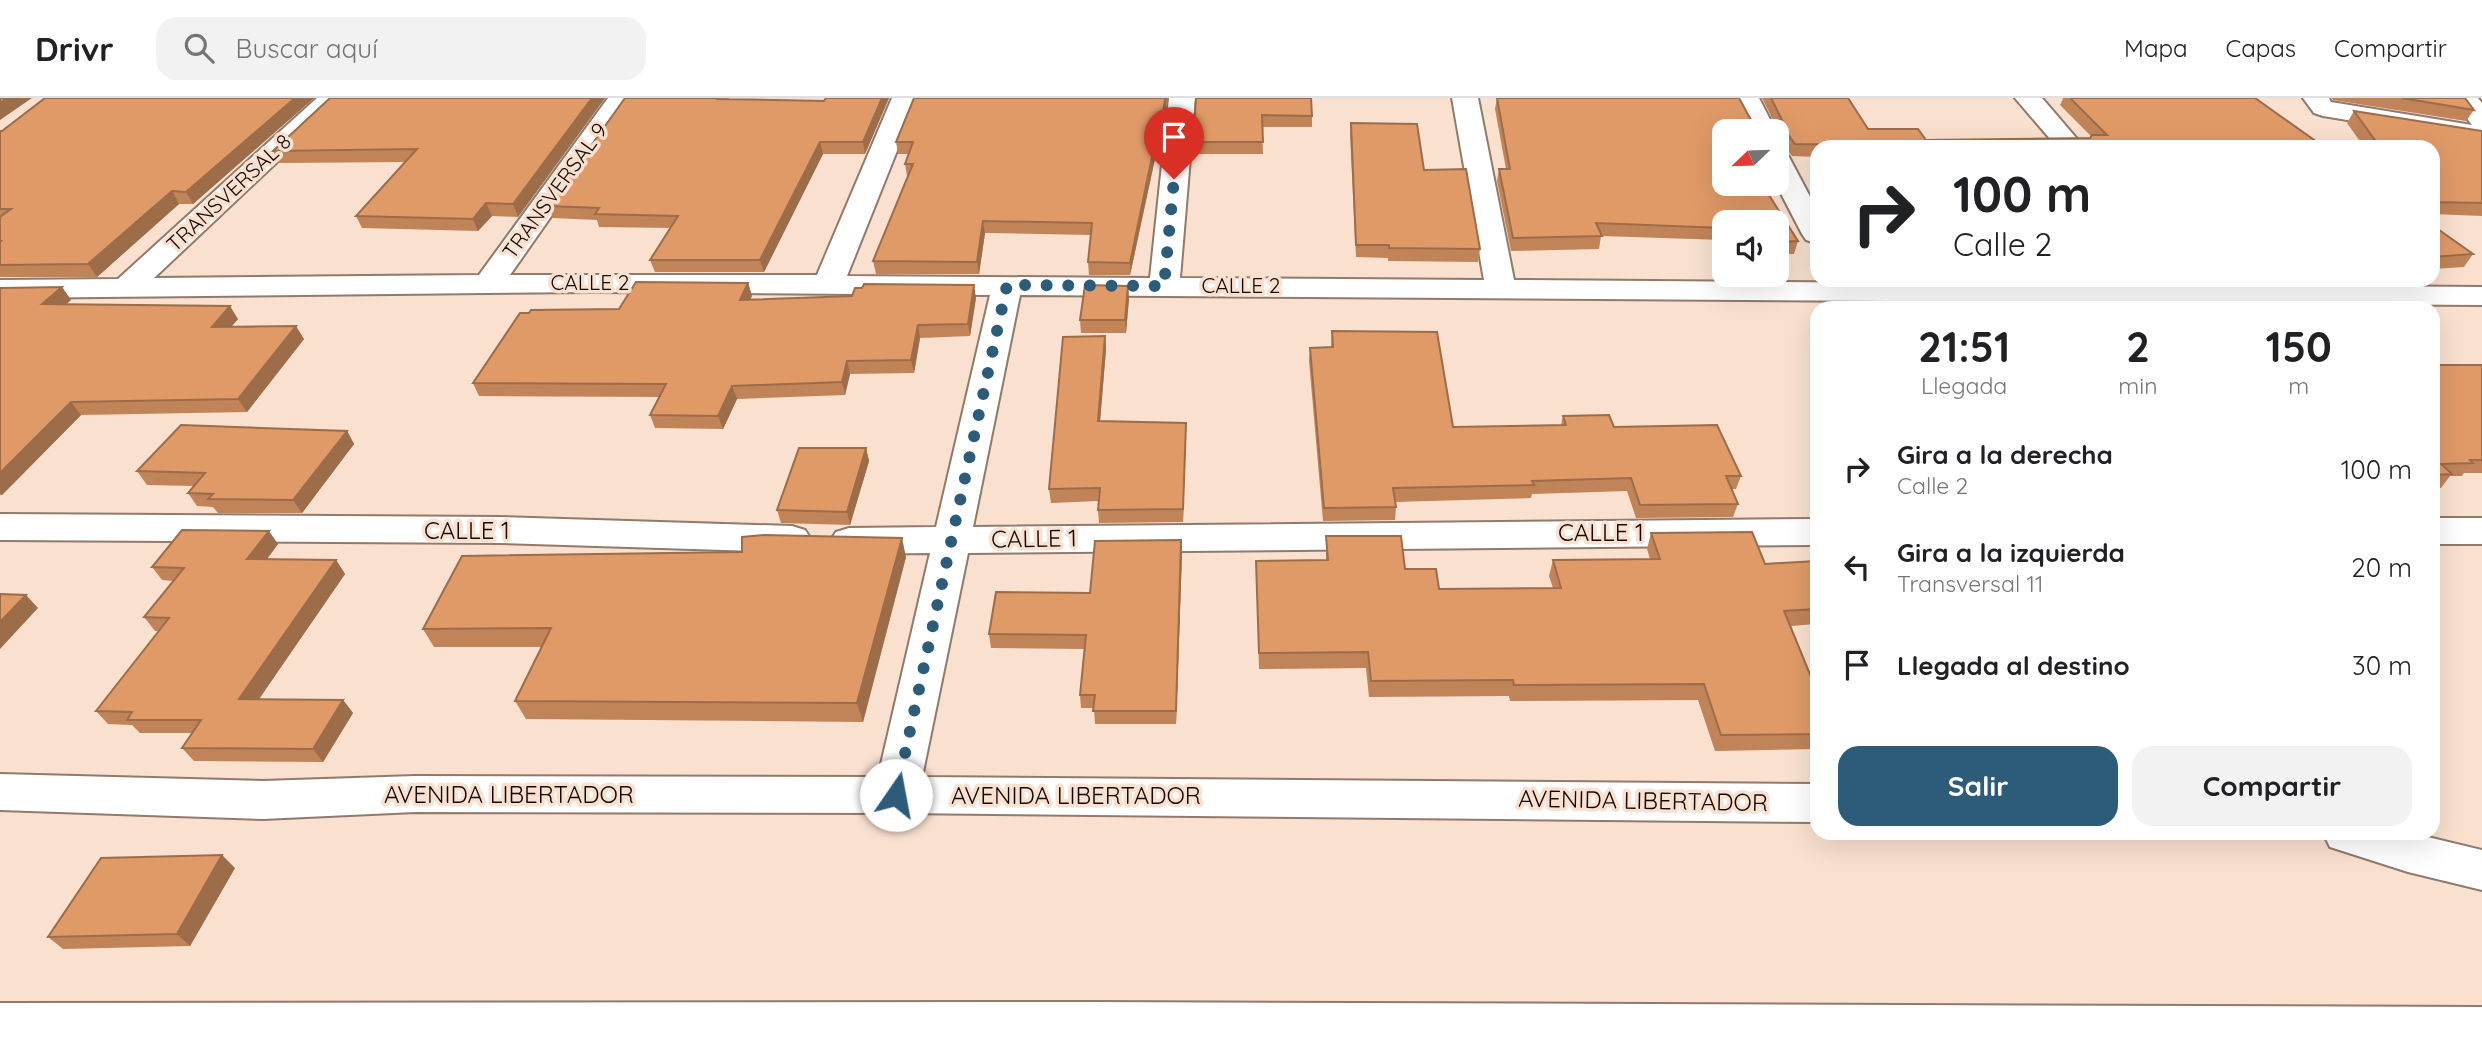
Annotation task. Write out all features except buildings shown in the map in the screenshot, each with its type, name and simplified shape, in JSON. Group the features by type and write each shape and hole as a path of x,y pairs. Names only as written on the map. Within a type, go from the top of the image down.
{"street":[{"name":"TRANSVERSAL 8","path":"126,288 332,98"},
{"name":"TRANSVERSAL 9","path":"488,284 621,98"},
{"path":"829,284 905,98"},
{"path":"1164,286 1182,98"},
{"path":"1465,98 1500,287"},
{"path":"1746,98 1757,119"},
{"path":"2028,98 2065,140"},
{"path":"2316,98 2323,108 2482,134"},
{"path":"2465,98 2482,120"},
{"path":"1789,182 1810,222"},
{"name":"CALLE 2","path":"0,289 488,284 1810,285"},
{"path":"896,795 1007,285"},
{"name":"CALLE 2","path":"2194,287 2482,296"},
{"name":"CALLE 1","path":"0,527 500,530 855,541 1810,532"},
{"path":"2440,531 2482,531"},
{"name":"AVENIDA LIBERTADOR","path":"0,792 263,800 415,794 1810,803"},
{"path":"2369,840 2482,870"},
{"path":"0,1027 1107,1026 2482,1031"}],"route":[{"path":"896,795 1007,285 1164,286 1174,179"}]}
